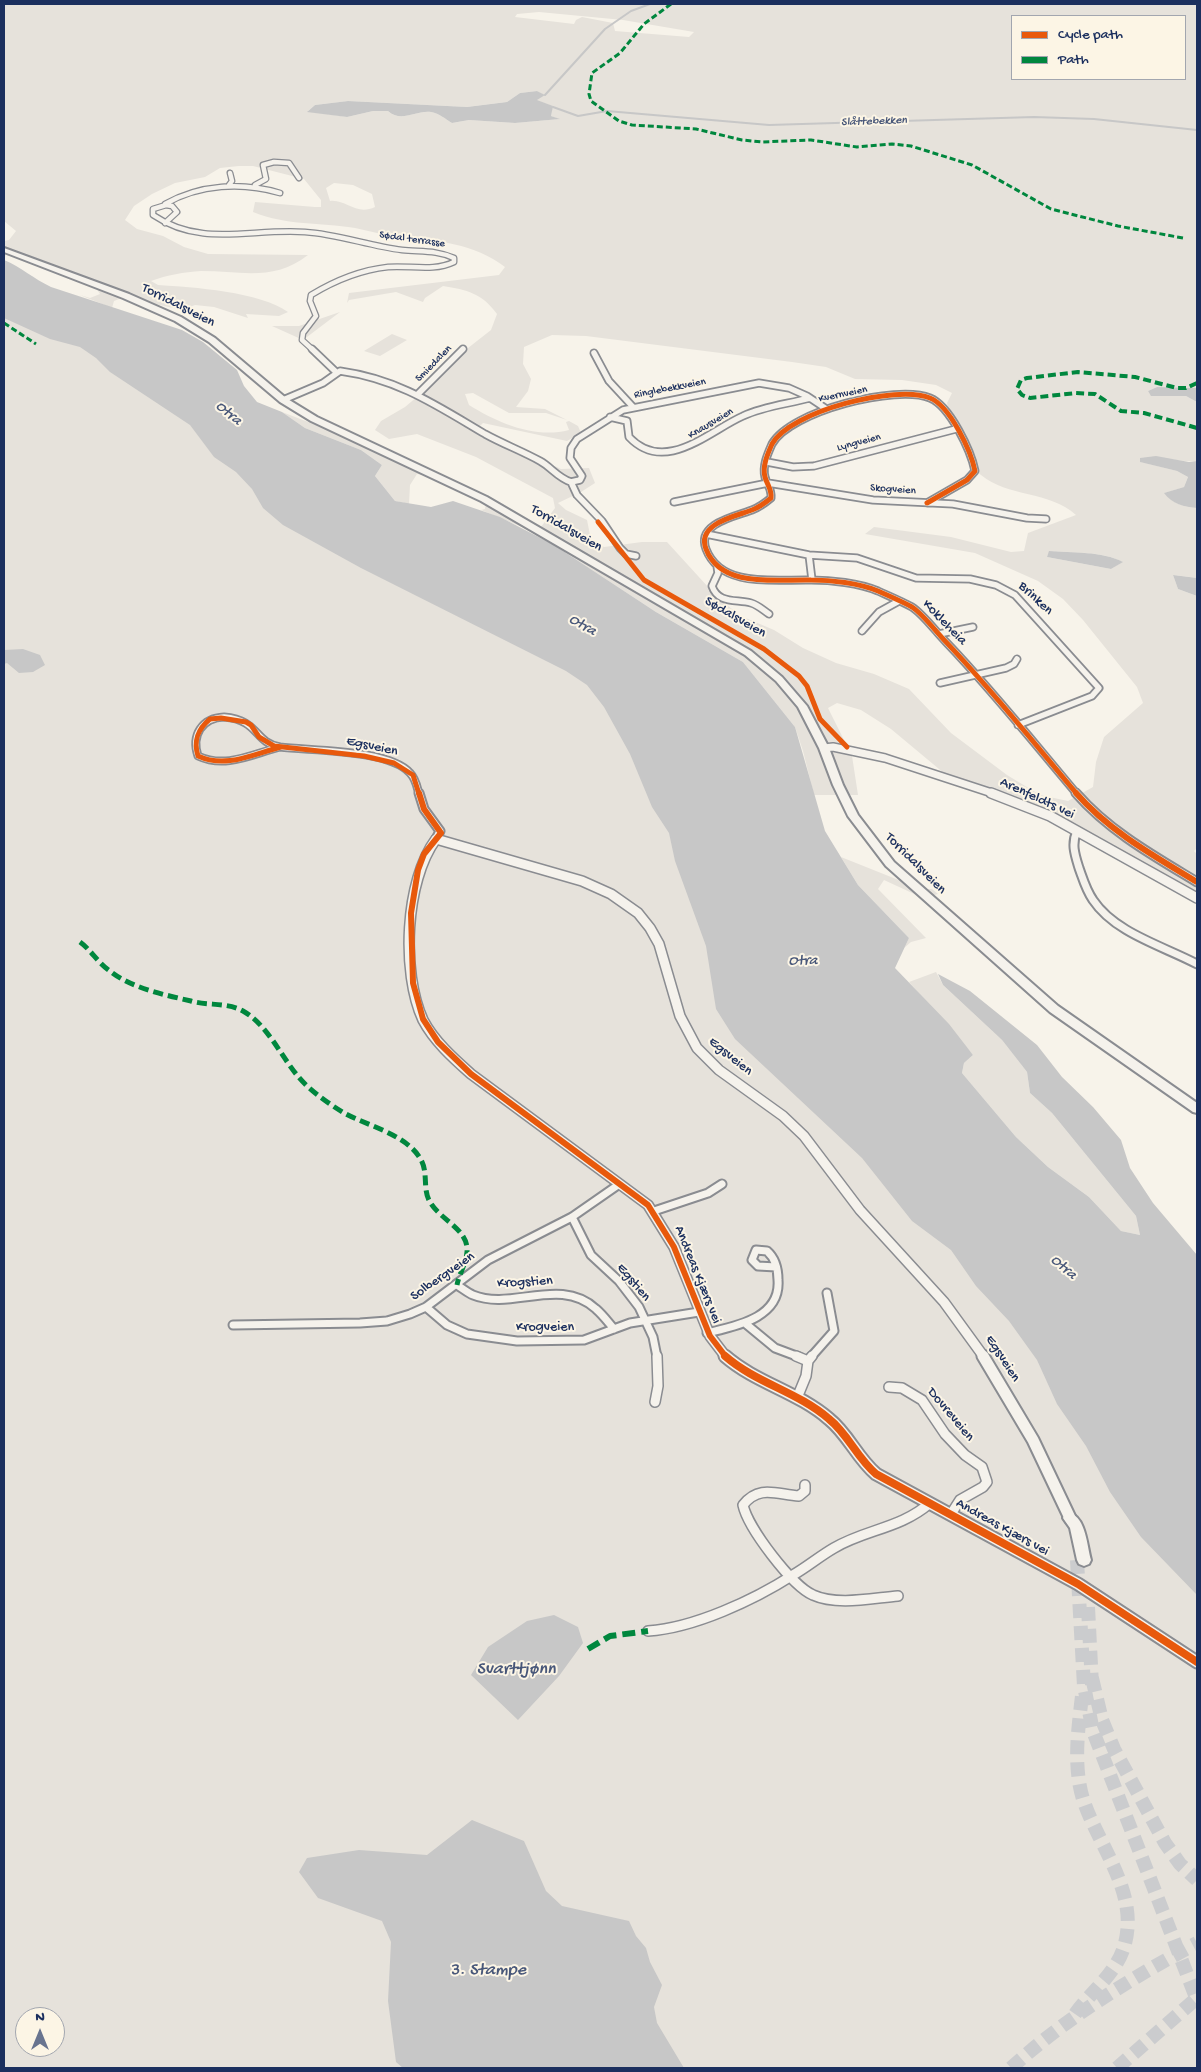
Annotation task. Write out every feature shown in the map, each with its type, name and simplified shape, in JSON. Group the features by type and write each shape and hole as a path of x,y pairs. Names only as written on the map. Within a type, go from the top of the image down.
{"main road":[{"name":"Torridalsveien","path":"4,250 126,296 178,319 212,340 283,400 329,427 484,499 740,648 789,688 809,718 853,816 878,850 897,871 1054,1009 1197,1109"},
{"path":"1070,1518 1080,1560"}],"street":[{"path":"254,186 266,179 263,165 269,162 288,164 298,178"},
{"path":"230,173 232,181 230,185"},
{"path":"165,204 173,207 177,212 164,223 152,212 154,208 199,191 230,185 254,186 280,193"},
{"name":"Sødal terrasse","path":"164,223 188,231 226,235 311,233 385,247 439,253 454,258 454,262 446,266 402,266 374,269 314,293 309,298 316,316 303,333 302,339 307,346 336,372"},
{"name":"Smiedalen","path":"418,394 463,349"},
{"path":"594,353 609,381 633,407"},
{"path":"283,400 323,383 336,372 356,372 418,394 452,412 487,435 535,458 571,482 577,496 602,521 620,548 626,554 636,556"},
{"name":"Ringlebekkveien","path":"571,482 580,480 582,476 570,458 573,444 610,417 633,407 759,383 793,388 825,408"},
{"name":"Kvernveien","path":"768,483 764,472 771,446 780,432 792,423 825,408 876,399 920,396 939,404 956,429 971,457 974,471 967,480 927,502"},
{"name":"Knausveien","path":"610,417 626,419 629,424 629,437 639,445 656,451 679,452 689,449 722,427 744,416 772,406 810,398"},
{"name":"Lyngveien","path":"767,462 793,467 814,466 956,429"},
{"path":"674,502 768,483 772,492 771,498 766,505 720,521 706,534 705,548 718,566 718,573 712,586 715,593 727,600 754,604 769,614"},
{"name":"Skogveien","path":"768,483 873,500 953,504 1026,518 1046,519"},
{"name":"Brinken","path":"706,534 809,555 856,558 916,578 984,580 1015,595 1095,680 1099,688 1092,696 1018,725"},
{"path":"809,555 812,580"},
{"name":"Kokleheia","path":"718,566 734,576 758,581 812,580 866,588 899,601 917,612 939,634 1077,795 1104,822 1152,856 1197,882"},
{"name":"Kokleheia","path":"862,631 879,612 899,601"},
{"name":"Kokleheia","path":"939,634 973,627"},
{"path":"940,683 1006,668 1014,664 1017,659"},
{"name":"Egsveien","path":"281,747 264,754 211,762 198,756 194,745 195,739 204,724 210,720 221,718 246,722 265,742 281,747 364,756 401,766 413,775 424,809 440,831 436,839 578,879 618,898 638,914 652,930 660,947 681,1022 696,1047 712,1063 766,1100 795,1126 858,1207 952,1311 1006,1391 1055,1482 1070,1518"},
{"name":"Arenfeldts vei","path":"825,752 854,751 885,758 1025,804 1197,898"},
{"path":"1077,831 1073,842 1075,857 1082,880 1095,904 1118,924 1197,964"},
{"name":"Andreas Kjærs vei","path":"436,839 423,856 414,880 411,904 413,985 424,1020 446,1049 471,1074 537,1121 618,1185 640,1198 654,1211 665,1229 707,1333 725,1356 739,1369 770,1387 797,1398 831,1420 864,1465 892,1484 951,1514 1078,1584 1197,1662"},
{"path":"654,1211 708,1193 722,1184"},
{"name":"Solbergveien","path":"233,1325 387,1321 426,1308 488,1260 572,1217 598,1197 618,1185"},
{"name":"Egstien","path":"572,1217 592,1257 622,1284 646,1320 654,1342 658,1362 659,1382 655,1402"},
{"path":"707,1333 746,1324 764,1313 777,1299 780,1285 776,1267"},
{"name":"Krogstien","path":"457,1285 471,1293 490,1297 513,1298 549,1293 570,1295 598,1309 614,1329"},
{"path":"797,1398 806,1376 808,1361 834,1331 827,1293"},
{"name":"Krogveien","path":"426,1308 438,1319 457,1330 478,1337 505,1340 573,1341 596,1336 646,1320 699,1312"},
{"path":"746,1324 775,1348 808,1361"},
{"name":"Dovreveien","path":"889,1387 902,1388 922,1400 945,1434 965,1455 982,1467 987,1482 983,1487 960,1500 951,1514"},
{"path":"805,1485 805,1491 798,1496 758,1492 752,1495 743,1505 743,1513 752,1527 792,1576 806,1591 814,1596 852,1599 898,1596"},
{"path":"648,1631 670,1628 737,1606 792,1576 835,1548 915,1516 930,1503"}],"shaded area":[{"path":"4,4 1197,4 1197,388 1157,387 1148,391 1152,396 1186,396 1197,402 1197,461 1155,458 1140,459 1141,462 1177,471 1188,477 1184,487 1165,493 1179,504 1197,508 1197,578 1173,575 1178,589 1197,596 1197,848 1194,851 1197,854 1197,896 1098,844 945,774 891,729 861,710 837,703 828,708 852,756 858,795 814,795 795,727 743,662 656,612 529,530 481,510 485,509 486,502 462,489 532,525 541,527 555,508 553,498 476,457 417,434 389,439 375,430 381,421 405,407 424,391 454,359 491,330 497,314 480,297 459,289 443,286 425,298 423,302 396,292 349,300 347,303 349,293 499,275 505,267 493,259 468,248 441,242 394,236 342,226 291,222 253,212 255,202 321,207 321,200 304,179 253,166 220,168 205,177 175,183 152,194 134,206 125,220 137,229 163,236 184,247 208,254 308,255 283,269 270,272 195,271 169,275 151,281 158,285 207,289 244,295 276,305 288,312 279,316 246,314 248,318 214,307 195,305 182,310 124,297 114,301 112,308 80,295 90,298 100,294 91,282 71,272 38,260 16,255 6,254 4,260 4,241 9,240 16,231 4,221","holes":["539,12 623,20 694,32 689,37 615,31 613,23 582,17 576,20 574,24 515,17 517,14","537,91 544,95 536,100 552,106 551,116 559,119 515,123 469,120 452,123 431,112 398,116 388,111 373,111 347,117 308,111 315,105 348,101 467,107 507,102 520,93","334,183 353,185 372,194 375,207 362,210 341,202 330,201 326,188","552,335 586,336 826,367 855,379 902,380 936,385 952,393 947,403 951,416 958,434 979,473 991,482 1054,502 1066,507 1076,515 1028,533 1024,551 1011,552 951,537 874,527 865,534 975,553 1038,581 1063,599 1083,620 1137,687 1143,703 1104,737 1096,762 1093,787 1068,801 1040,795 1007,775 951,733 909,689 874,674 836,663 803,648 774,630 741,616 719,599 667,542 642,542 604,547 591,540 587,520 566,510 558,503 595,483 589,468 561,469 500,441 478,428 483,423 567,441 581,433 578,426 569,421 566,422 569,430 556,432 530,431 517,428 492,418 469,405 465,394 473,393 509,413 546,413 567,420 545,409 516,407 528,391 531,379 523,364 524,347","1050,551 1078,552 1115,558 1122,562 1111,569 1047,557"]},
{"path":"4,292 604,664 1197,1449 1197,2068 4,2068"},
{"path":"340,312 303,340 272,326 299,326"},
{"path":"392,334 407,340 380,356 364,351"},
{"path":"282,412 346,437 448,482 417,474 410,485 409,504 395,501 375,476 382,465 361,450 305,428"},
{"path":"841,857 921,889 932,889 938,894 923,898 884,880 878,889 926,938 911,942 904,948 909,938 858,885"},
{"path":"936,972 943,985 1002,1040 1027,1072 1030,1093 1052,1113 1136,1216 1140,1235 1121,1231 1089,1197 1048,1167 1016,1137 962,1073 964,1063 973,1055 909,982"}],"water":[{"path":"537,91 545,95 537,100 553,106 551,116 560,119 515,123 469,120 452,123 431,112 398,116 388,111 373,111 347,117 307,112 315,105 348,101 467,107 507,102 520,93"},
{"name":"Otra","path":"4,260 51,287 182,330 203,342 237,370 244,386 257,402 282,412 305,428 361,450 382,465 375,476 395,501 431,507 453,501 500,517 554,545 656,612 743,662 795,727 825,831 858,885 909,938 895,968 949,1024 973,1055 964,1063 962,1073 1016,1137 1048,1167 1089,1197 1121,1231 1140,1235 1136,1216 1052,1113 1030,1093 1027,1072 1002,1040 943,985 938,974 970,991 1037,1045 1062,1077 1093,1107 1121,1140 1130,1168 1153,1203 1197,1255 1197,1595 1141,1537 1110,1492 1086,1446 1057,1404 1037,1360 1009,1321 976,1286 951,1250 912,1221 862,1158 735,1039 716,1009 706,946 675,861 669,833 652,807 630,754 604,707 587,685 566,671 361,568 283,525 263,508 252,489 236,472 214,457 190,425 110,372 96,358 80,347 50,339 4,318"},
{"path":"1157,387 1197,388 1197,402 1186,396 1151,396 1148,391"},
{"path":"1156,456 1189,462 1197,461 1197,508 1179,504 1171,500 1164,493 1184,487 1188,477 1177,471 1140,462 1140,458"},
{"path":"1049,551 1097,554 1123,562 1111,569 1047,557"},
{"path":"1173,575 1197,578 1197,596 1178,589"},
{"path":"23,649 40,655 45,665 33,672 19,673 7,663 4,664 4,650"},
{"name":"Svarttjønn","path":"554,1615 578,1627 583,1643 559,1676 518,1720 471,1675 488,1647 527,1621"},
{"name":"3. Stampe","path":"472,1820 524,1841 546,1891 562,1906 629,1921 636,1936 646,1948 650,1962 662,1985 654,2007 657,2023 684,2068 403,2068 396,2062 388,2001 391,1942 382,1921 318,1898 299,1872 307,1858 359,1850 427,1855"}],"waterway":[{"path":"545,95 605,29 631,11 650,4"},
{"name":"Slåttebekken","path":"553,107 578,116 607,111 769,125 1034,117 1094,119 1197,130"}],"tunnel":[{"path":"1077,1560 1084,1686 1093,1731 1179,1953"},
{"path":"1088,1607 1092,1685"},
{"path":"1092,1678 1102,1720 1114,1749 1165,1843 1180,1864 1197,1880"},
{"path":"1075,2014 1114,1968 1123,1950 1127,1930 1127,1910 1123,1891 1090,1817 1080,1786 1077,1748 1082,1696"},
{"path":"1179,1953 1197,1943"},
{"path":"1011,2068 1054,2032 1100,2000 1179,1953"},
{"path":"1179,1953 1196,1999"},
{"path":"1117,2068 1196,1999"}],"marked path":[{"path":"671,4 644,24 620,53 592,73 589,94 591,101 619,121 632,125 696,129 742,140 762,142 811,140 857,147 892,144 911,146 972,165 1051,209 1118,226 1183,238"},
{"path":"4,323 36,344"},
{"path":"1197,383 1186,388 1177,388 1135,377 1078,372 1027,378 1021,380 1017,389 1022,395 1030,398 1076,393 1095,394 1121,411 1144,413 1197,428"},
{"path":"80,942 109,971 125,980 190,1001 236,1007 242,1010 259,1023 290,1068 315,1093 341,1111 410,1147 424,1166 426,1191 430,1203 434,1209 458,1230 466,1242 467,1254 457,1285"},
{"path":"588,1649 610,1636 648,1631"}],"cycle path":[{"path":"927,503 967,480 975,471 965,442 944,410 930,398 915,395 895,395 847,403 801,419 784,429 774,441 765,464 764,473 771,489 771,498 764,505 719,522 711,528 705,536 705,548 717,566 742,578 767,581 812,580 847,584 875,590 913,608 960,657 1088,807 1135,845 1197,882"},
{"name":"Sødalsveien","path":"598,522 644,580 764,649 799,676 807,686 820,719 847,747"},
{"path":"281,747 229,762 218,762 198,756 196,740 199,731 210,719 221,718 246,722 251,725 259,737 274,746 364,756 394,763 413,775 424,809 441,833 424,854 418,870 411,913 410,936 413,983 417,1003 427,1027 438,1042 471,1074 648,1205 674,1247 713,1342 725,1356 753,1377 800,1400 830,1419 842,1432 856,1453 876,1474 1078,1584 1197,1662"}]}
